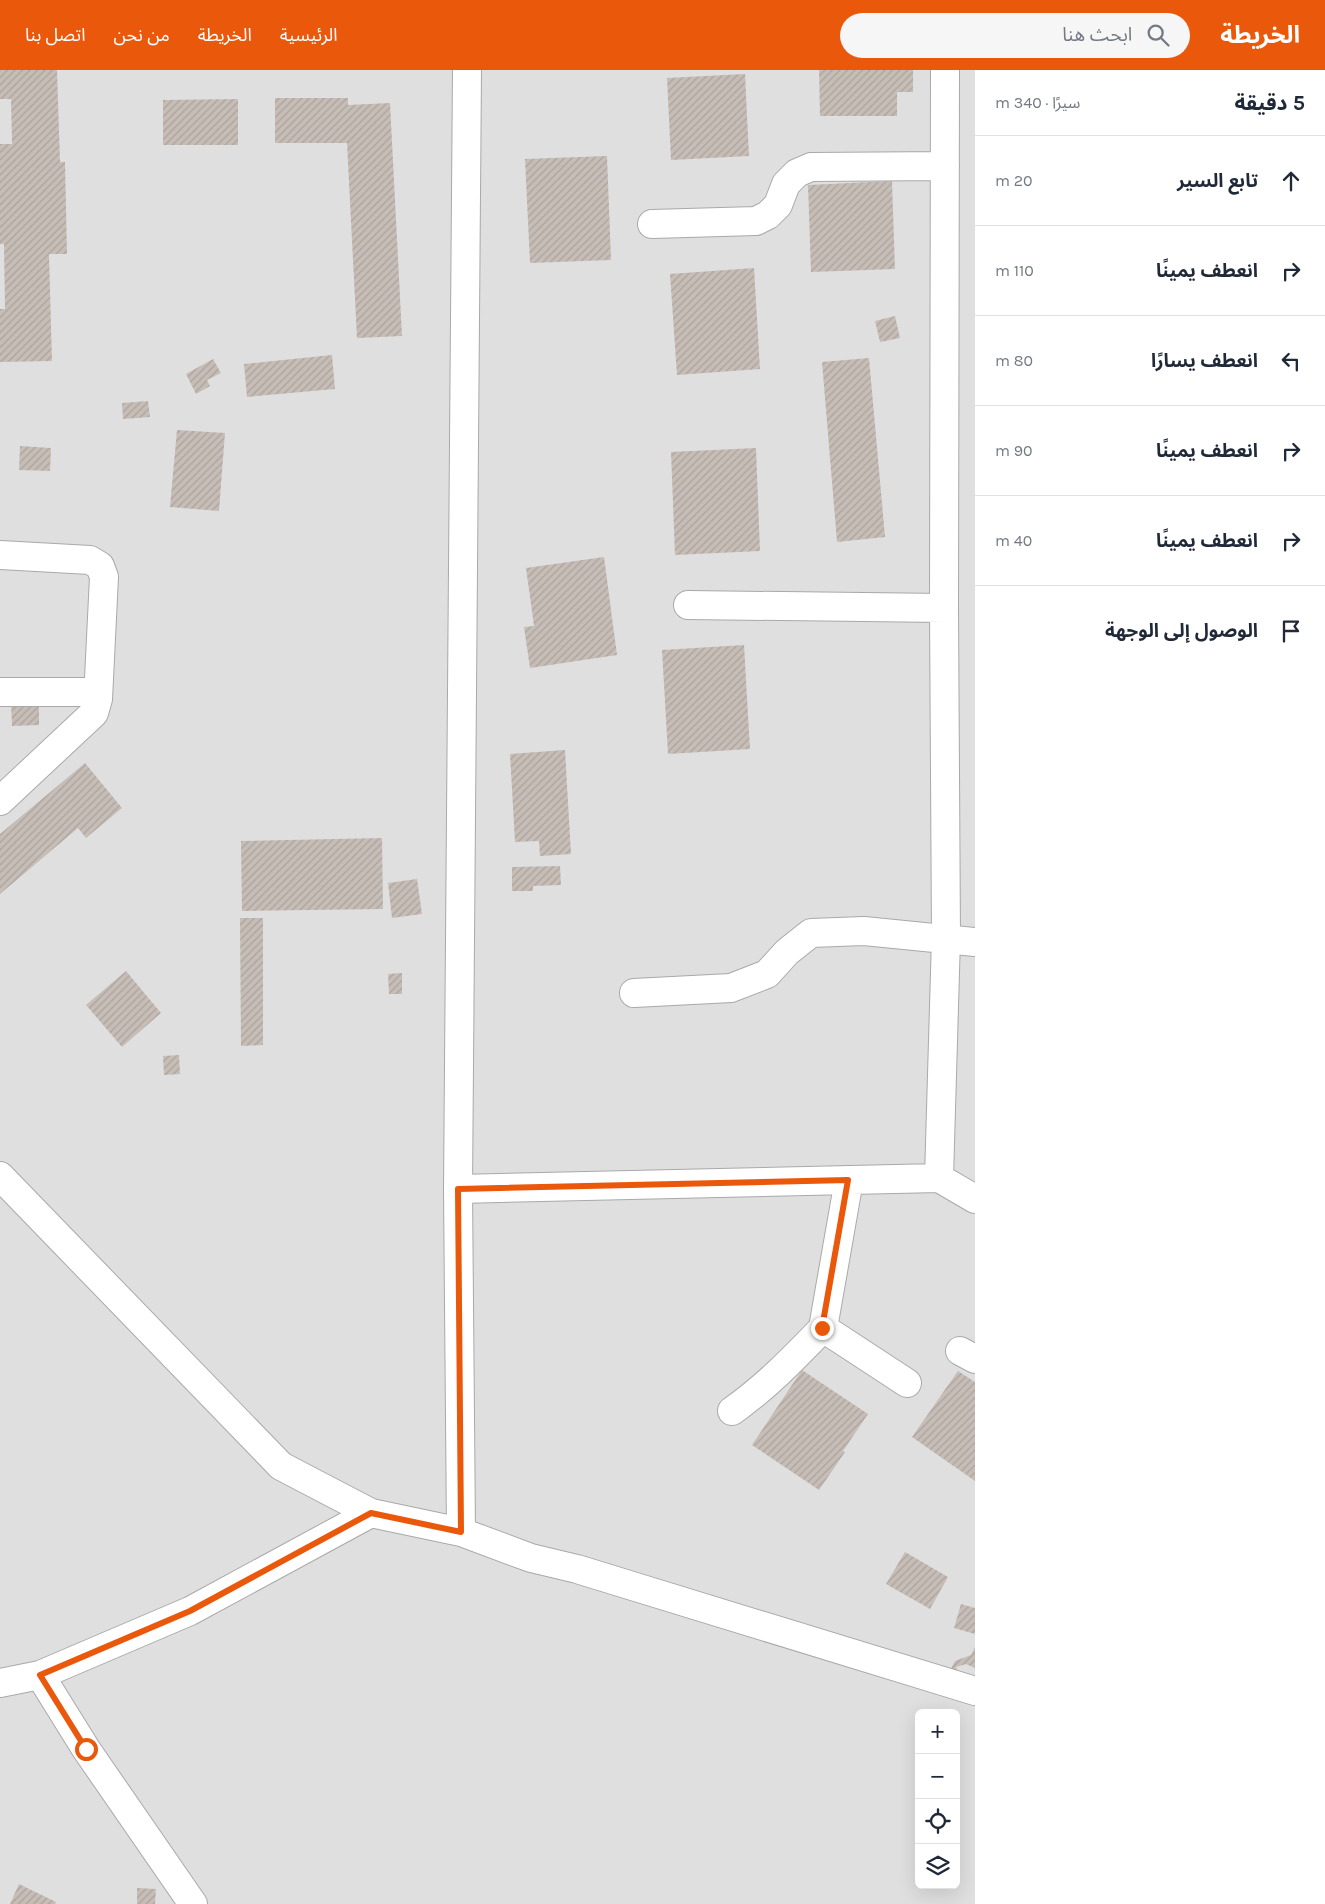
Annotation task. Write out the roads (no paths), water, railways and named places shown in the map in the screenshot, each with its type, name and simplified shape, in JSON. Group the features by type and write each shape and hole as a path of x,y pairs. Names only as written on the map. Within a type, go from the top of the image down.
{"street":[{"path":"461,1532 458,1189 468,70"},
{"path":"939,1178 946,938 944,608 945,70"},
{"path":"652,224 756,221 768,216 778,205 786,184 797,173 812,167 945,166"},
{"path":"0,555 90,560 100,566 104,577 98,692 94,713 0,801"},
{"path":"688,606 944,608"},
{"path":"0,692 98,692"},
{"path":"634,992 731,988 767,974 787,952 811,933 864,931 975,942"},
{"path":"0,1176 281,1466 371,1513 461,1532 531,1558 577,1569 975,1691"},
{"path":"458,1189 939,1178 975,1199"},
{"path":"732,1411 758,1393 782,1372 822,1328 848,1180"},
{"path":"822,1328 907,1383"},
{"path":"0,1683 40,1675 190,1611 371,1513"},
{"path":"40,1675 86,1749 193,1904"}]}
